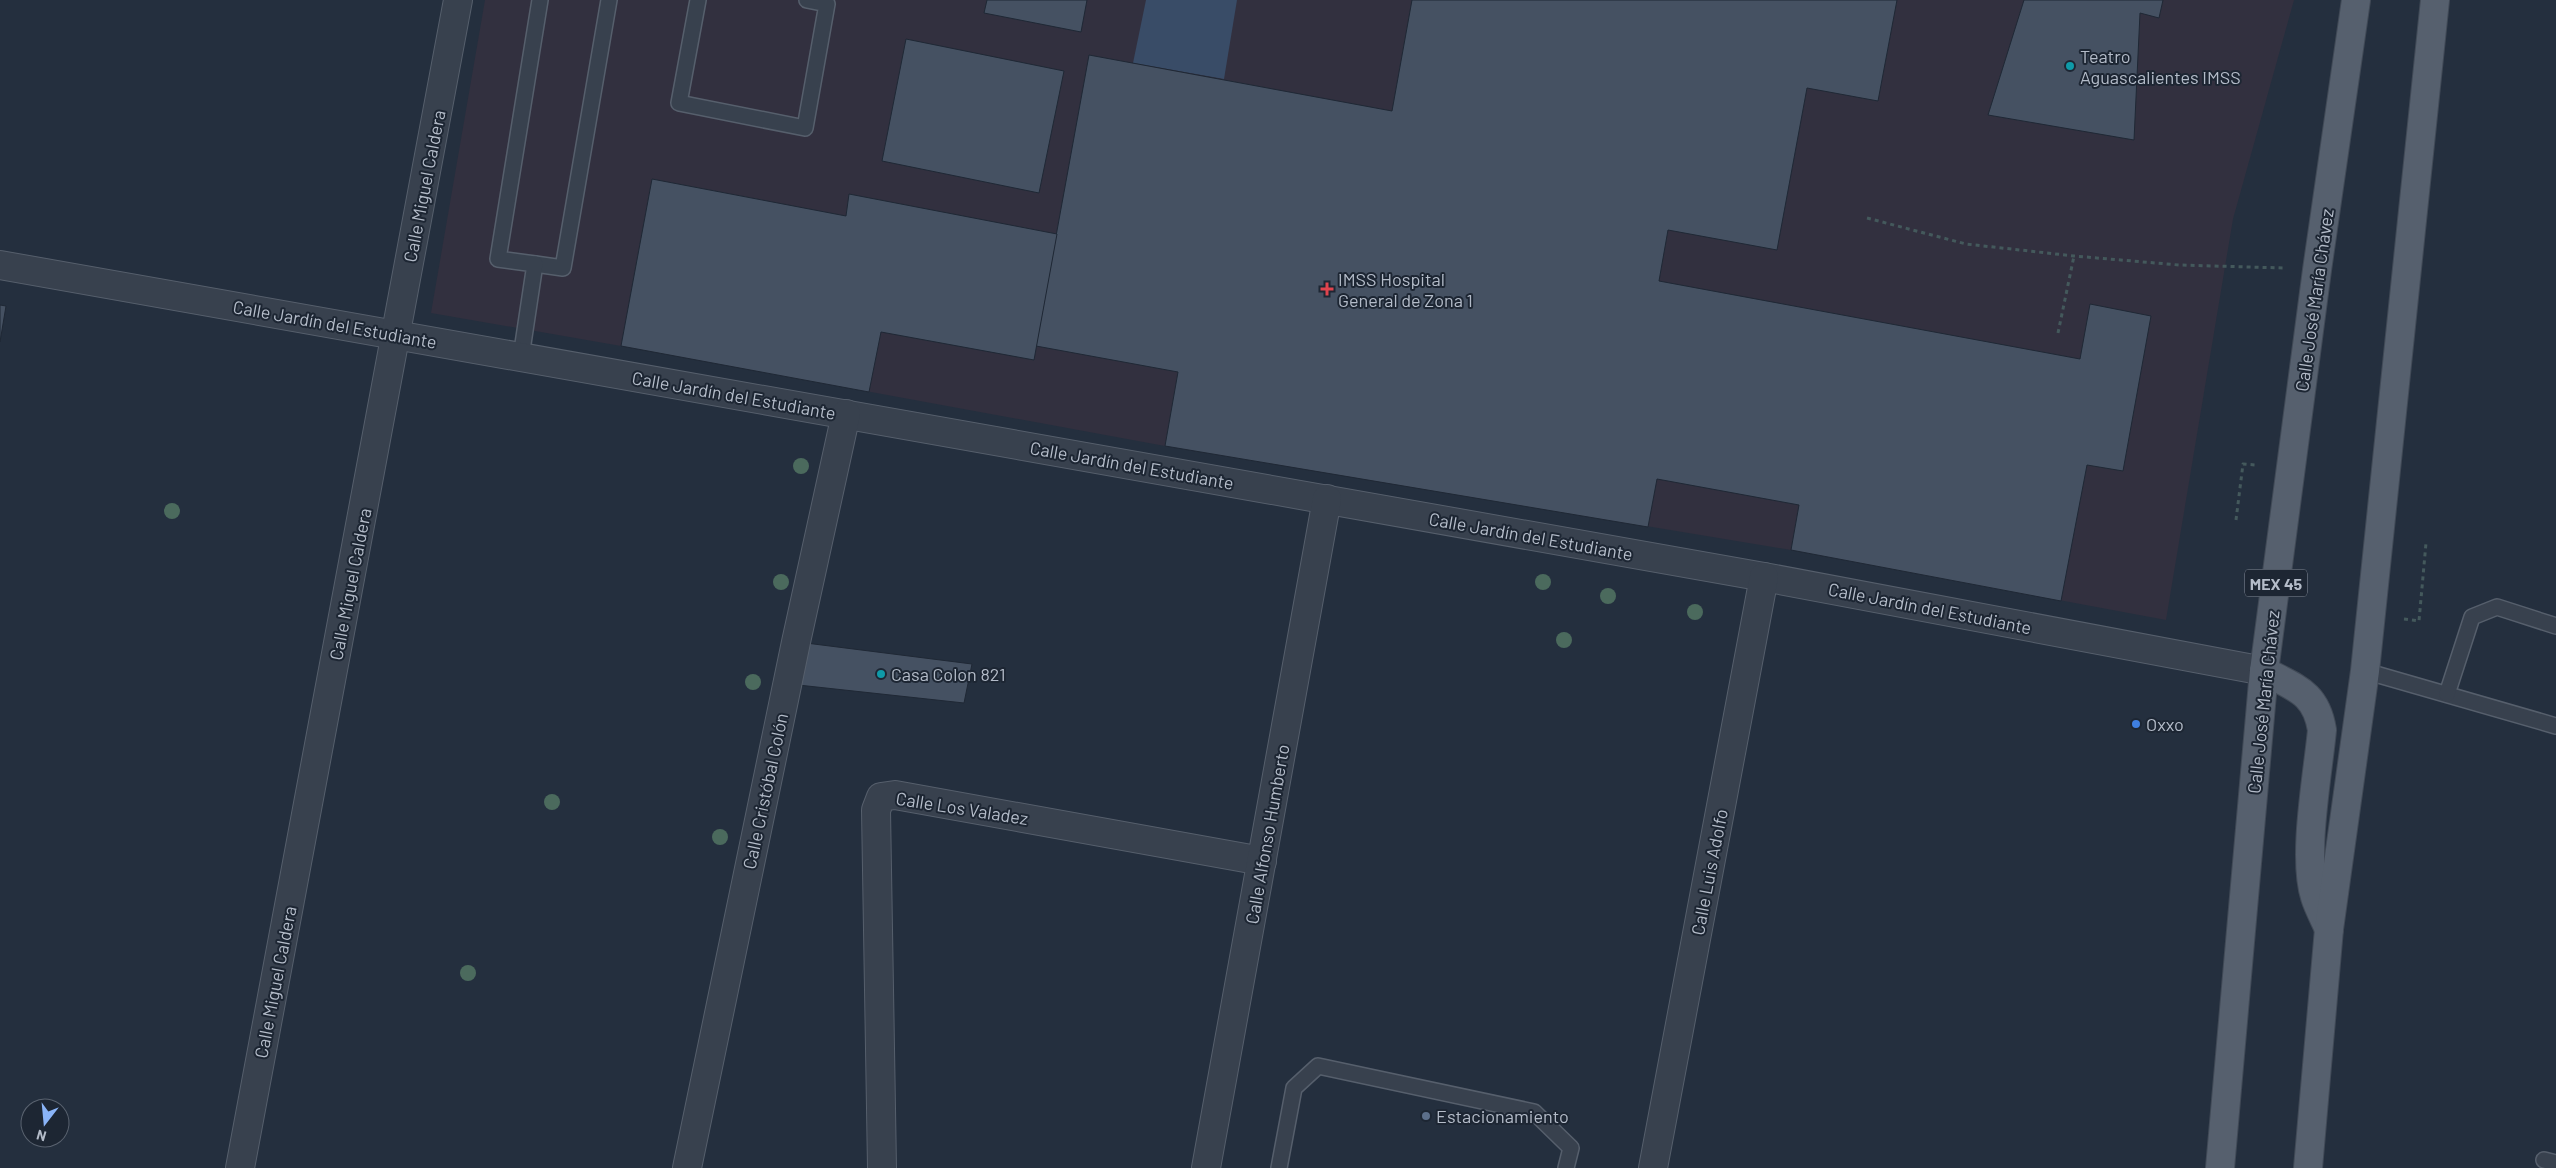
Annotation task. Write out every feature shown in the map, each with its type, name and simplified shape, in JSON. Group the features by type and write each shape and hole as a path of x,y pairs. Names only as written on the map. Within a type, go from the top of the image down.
{"main road":[{"name":"Calle José María Chávez","path":"2220,1168 2264,671 2317,270 2356,0"},
{"path":"2308,1168 2329,929 2365,671 2435,0"},
{"path":"2431,32 2455,0"},
{"path":"2264,671 2306,693 2319,713 2322,730 2310,846 2311,869 2314,896 2329,929"}],"street":[{"name":"Calle Miguel Caldera","path":"240,1168 458,0"},
{"name":"Calle Jardín del Estudiante","path":"0,265 1764,577 2264,671"},
{"name":"Calle Cristóbal Colón","path":"687,1168 846,414"},
{"name":"Calle Alfonso Humberto","path":"1206,1168 1327,499"},
{"name":"Calle Luis Adolfo","path":"1654,1168 1764,577"},
{"name":"Calle Los Valadez","path":"882,1168 876,810 881,797 895,795 1262,861"}],"lane":[{"path":"540,0 498,259 563,268 609,0"},
{"path":"698,0 680,103 805,128 827,4 807,0"},
{"path":"522,357 535,264"},
{"path":"2447,694 2472,617 2497,606 2556,626"},
{"path":"2365,671 2556,726"},
{"path":"1279,1168 1294,1088 1318,1066 1534,1112 1571,1148 1566,1168"}],"path":[{"path":"1867,218 1966,244 2179,265 2317,270"},
{"path":"2058,333 2074,256"},
{"path":"2236,520 2242,464"},
{"path":"2419,622 2426,543"}],"shaded area":[{"name":"IMSS Hospital General de Zona 1","path":"485,0 2294,0 2233,219 2166,620 1791,550 1165,446 431,313"}],"water":[{"path":"1146,0 1237,0 1224,79 1133,63"}],"building":[{"path":"987,0 1087,0 1081,32 984,13"},
{"path":"1412,0 1897,0 1878,101 1807,88 1777,250 1668,230 1659,281 2080,359 2090,304 2151,316 2123,471 2087,465 2061,601 1791,550 1799,505 1657,479 1648,527 1165,446 1178,372 1036,346 1089,55 1392,111"},
{"name":"Teatro Aguascalientes IMSS","path":"2024,0 2163,0 2159,18 2140,13 2134,140 1988,115"},
{"path":"906,39 1064,71 1039,193 882,161"},
{"path":"652,179 846,216 849,194 1057,234 1034,360 881,332 869,392 621,346"},
{"path":"0,305 6,306 0,342"},
{"name":"Casa Colon 821","path":"798,642 972,664 964,703 789,684"}],"place":[{"name":"Teatro Aguascalientes IMSS","path":"2070,66"},
{"name":"IMSS Hospital General de Zona 1","path":"1327,289"},
{"name":"Casa Colon 821","path":"881,674"},
{"name":"Oxxo","path":"2136,724"},
{"name":"Estacionamiento","path":"1426,1116"}]}
